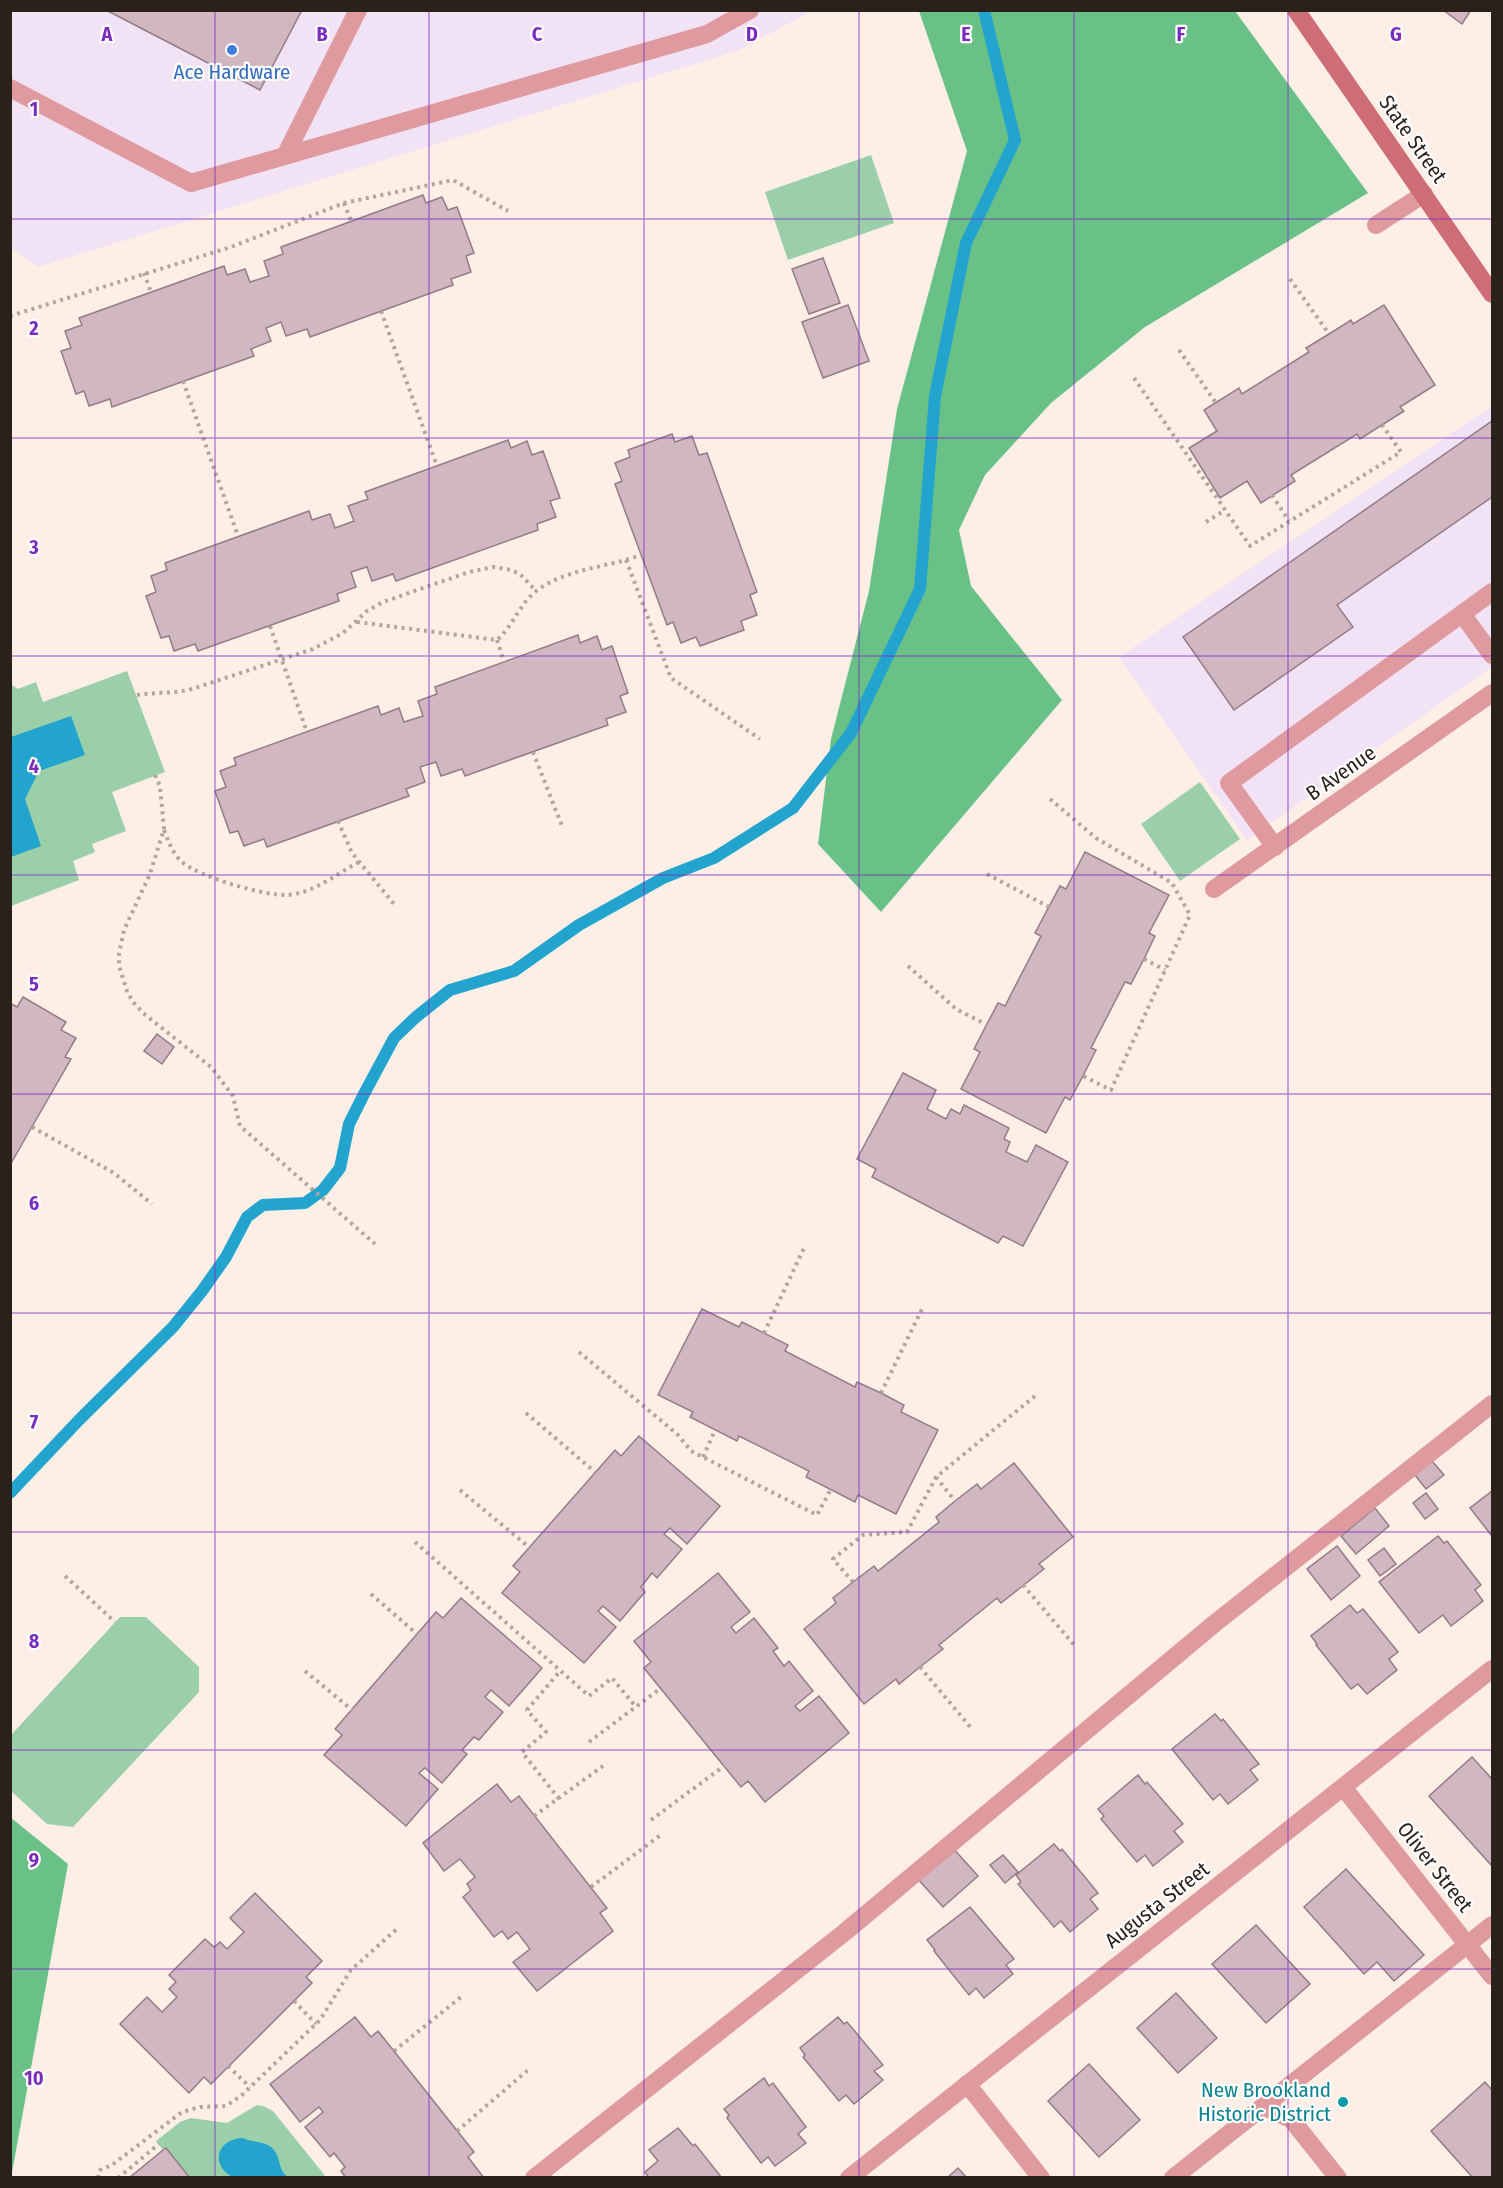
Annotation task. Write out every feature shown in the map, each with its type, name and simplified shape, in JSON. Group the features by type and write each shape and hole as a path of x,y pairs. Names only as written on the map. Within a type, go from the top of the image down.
{"main road":[{"name":"State Street","path":"1296,10 1492,294"}],"street":[{"path":"285,156 358,10"},
{"path":"10,88 191,183 707,34 750,10"},
{"path":"1376,225 1424,194"},
{"path":"1275,847 1229,783 1492,592"},
{"path":"1462,614 1492,655"},
{"name":"B Avenue","path":"1214,889 1492,693"},
{"path":"534,2178 845,1932 1214,1624 1492,1404"},
{"name":"Augusta Street","path":"849,2178 1492,1669"},
{"name":"Oliver Street","path":"1343,1787 1492,1976"},
{"path":"1173,2178 1492,1925"},
{"path":"967,2084 1041,2178"},
{"path":"1263,2106 1291,2119 1338,2178"}],"path":[{"path":"10,316 231,247 344,202 453,180 508,212"},
{"path":"344,202 351,221"},
{"path":"144,273 151,292"},
{"path":"1290,279 1329,334"},
{"path":"381,311 436,466"},
{"path":"1179,350 1216,403"},
{"path":"1134,378 1250,546 1401,452 1382,425"},
{"path":"183,381 238,537"},
{"path":"1272,495 1289,522"},
{"path":"1206,522 1225,510"},
{"path":"356,622 497,640 505,633 523,605 536,591 581,570 641,555"},
{"path":"626,560 671,678 760,739"},
{"path":"136,695 175,693 192,689 313,649 343,633 367,611 383,602 483,568 511,570 520,574 536,591"},
{"path":"270,626 307,732"},
{"path":"497,640 504,662"},
{"path":"533,752 562,826"},
{"path":"155,775 160,786 164,829 174,853 196,872 235,885 288,895 318,886 359,862"},
{"path":"1050,799 1096,838 1173,883 1190,915 1111,1089 1083,1076"},
{"path":"338,822 352,853 394,904"},
{"path":"164,829 150,874 124,930 119,954 122,976 133,1002 143,1013 211,1067 233,1096 240,1126 375,1244"},
{"path":"987,874 1049,907"},
{"path":"1144,959 1165,970"},
{"path":"908,966 956,1009 987,1025"},
{"path":"32,1128 114,1173 152,1204"},
{"path":"764,1333 806,1246"},
{"path":"881,1393 923,1307"},
{"path":"579,1352 677,1434 691,1451 817,1515 831,1489"},
{"path":"853,1582 833,1559 863,1535 906,1532 936,1477 1035,1396"},
{"path":"526,1413 595,1472"},
{"path":"703,1457 715,1430"},
{"path":"936,1477 955,1501"},
{"path":"460,1490 530,1548"},
{"path":"416,1542 589,1696 612,1677 636,1707"},
{"path":"65,1576 115,1622"},
{"path":"1023,1585 1075,1646"},
{"path":"371,1594 417,1634"},
{"path":"921,1667 971,1728"},
{"path":"304,1671 352,1710"},
{"path":"559,1798 522,1752 546,1732 527,1710 560,1671"},
{"path":"590,1742 661,1688"},
{"path":"534,1816 607,1763"},
{"path":"651,1820 724,1766"},
{"path":"591,1887 662,1834"},
{"path":"98,2178 100,2170 112,2166 182,2112 201,2107 226,2106 250,2087 316,2024 351,1970 398,1928"},
{"path":"394,2051 461,1997"},
{"path":"294,2001 316,2024"},
{"path":"228,2066 250,2087"},
{"path":"457,2131 528,2070"},
{"path":"118,2178 159,2144"}],"shaded area":[{"path":"10,11 812,11 737,51 38,267 11,248"},
{"path":"1492,406 1492,667 1247,840 1119,657"}],"green space":[{"path":"919,11 1235,11 1368,193 1145,327 1051,403 985,475 959,530 971,586 1062,700 881,912 818,844 831,739 869,591 897,409 967,151"},
{"path":"871,155 894,223 788,260 765,192"},
{"path":"127,671 165,772 112,792 126,831 92,844 95,852 73,861 79,880 11,906 10,684 18,689 36,682 43,702"},
{"path":"1200,782 1240,839 1180,881 1141,824"},
{"path":"120,1617 146,1617 199,1667 199,1692 73,1827 47,1824 11,1791 11,1735"},
{"path":"10,1817 68,1864 11,2178 10,2177"},
{"path":"257,2105 273,2111 326,2177 190,2177 166,2148 163,2150 156,2141 180,2122 191,2118 227,2123"}],"water":[{"path":"71,716 85,755 39,771 25,799 41,846 11,857 11,737"},
{"path":"243,2138 271,2147 277,2154 282,2171 288,2177 235,2178 227,2173 219,2161 222,2148 226,2143"}],"building":[{"name":"Ace Hardware","path":"106,10 302,10 260,90"},
{"path":"1443,10 1471,10 1462,24"},
{"path":"423,195 426,203 442,197 448,210 457,207 474,253 466,256 471,272 451,279 453,285 310,337 307,329 286,336 281,322 266,328 271,341 251,349 254,356 112,407 110,399 89,406 84,391 76,394 61,351 71,348 65,331 82,325 79,318 224,266 227,275 245,269 250,282 269,276 264,261 283,254 281,247"},
{"path":"823,258 840,303 809,314 792,269"},
{"path":"848,305 869,361 823,378 802,322"},
{"path":"1384,305 1435,385 1400,407 1404,411 1360,439 1357,434 1291,475 1295,481 1261,503 1247,481 1220,498 1189,448 1217,431 1204,410 1239,388 1242,394 1309,352 1306,348 1351,320 1353,324"},
{"path":"1492,421 1492,497 1337,605 1353,627 1234,710 1183,637"},
{"path":"672,434 675,442 692,436 699,455 707,453 757,592 750,595 757,615 741,621 744,630 700,646 696,637 681,643 673,622 667,625 615,484 622,481 615,463 630,457 628,450"},
{"path":"508,440 511,448 527,441 532,455 543,451 560,498 550,501 556,517 537,524 538,530 396,581 393,574 372,581 367,567 351,572 356,587 337,594 339,601 198,651 195,644 174,651 169,636 161,638 146,596 156,592 151,576 167,570 165,563 309,511 312,520 330,514 335,528 354,521 348,506 368,499 365,492"},
{"path":"578,635 580,643 597,636 602,650 612,646 628,693 620,696 626,712 606,719 608,725 465,776 462,769 441,776 436,762 420,767 425,782 406,789 409,796 267,847 264,839 244,846 238,831 230,833 215,791 226,787 220,771 236,765 234,758 378,706 381,715 399,708 404,722 423,716 418,701 437,694 435,687"},
{"path":"1085,852 1169,895 1149,933 1155,936 1144,959 1131,984 1125,982 1091,1048 1096,1050 1083,1076 1070,1100 1065,1097 1046,1133 961,1089 980,1052 974,1049 998,1003 1005,1006 1041,936 1035,933 1060,886 1066,889"},
{"path":"23,997 66,1022 61,1030 76,1038 65,1057 71,1059 10,1165 10,1003 17,1007"},
{"path":"157,1034 174,1047 162,1064 144,1051"},
{"path":"903,1073 936,1090 927,1109 946,1119 951,1109 960,1114 964,1105 1009,1128 1004,1139 1010,1142 1006,1152 1027,1162 1036,1145 1068,1162 1023,1246 1003,1236 998,1243 872,1177 876,1169 857,1159"},
{"path":"702,1309 739,1327 742,1322 788,1345 785,1351 855,1387 857,1382 881,1393 904,1405 901,1412 938,1430 896,1514 858,1495 855,1502 806,1477 809,1471 739,1436 737,1441 690,1417 693,1412 658,1395"},
{"path":"639,1436 720,1506 687,1544 670,1528 664,1534 682,1549 657,1578 652,1573 641,1587 645,1592 620,1621 603,1606 598,1611 616,1627 584,1663 502,1593 520,1572 513,1566 615,1450 621,1456"},
{"path":"1432,1461 1444,1475 1426,1489 1415,1475"},
{"path":"1014,1463 1073,1537 1039,1564 1044,1569 1001,1603 997,1598 939,1645 943,1649 899,1684 896,1679 864,1704 804,1629 836,1603 833,1598 853,1582 874,1566 878,1571 939,1522 936,1517 955,1501 977,1484 981,1489"},
{"path":"1492,1491 1492,1536 1470,1508"},
{"path":"1426,1493 1438,1509 1425,1519 1413,1503"},
{"path":"1375,1508 1389,1526 1356,1554 1341,1536"},
{"path":"1438,1536 1444,1543 1447,1541 1481,1585 1475,1590 1483,1601 1451,1626 1443,1615 1419,1633 1379,1582"},
{"path":"1337,1546 1360,1576 1331,1600 1307,1569"},
{"path":"1384,1548 1396,1564 1380,1576 1368,1560"},
{"path":"718,1573 750,1612 731,1627 736,1633 754,1618 778,1648 773,1651 784,1666 789,1661 813,1691 795,1706 800,1711 819,1696 849,1733 765,1802 748,1781 741,1787 644,1668 651,1662 634,1641"},
{"path":"461,1598 542,1668 509,1706 491,1690 485,1697 503,1712 479,1740 474,1737 462,1750 467,1754 442,1783 425,1768 419,1773 438,1789 406,1826 324,1755 342,1735 335,1729 436,1612 443,1618"},
{"path":"1350,1605 1357,1613 1363,1609 1398,1652 1389,1659 1397,1670 1367,1694 1358,1684 1351,1689 1311,1636"},
{"path":"1215,1714 1221,1721 1223,1719 1259,1764 1250,1770 1258,1780 1228,1804 1220,1794 1213,1800 1172,1749"},
{"path":"1472,1757 1492,1779 1492,1866 1429,1796"},
{"path":"1138,1775 1145,1784 1147,1782 1183,1824 1174,1831 1183,1842 1153,1866 1145,1855 1137,1862 1101,1819 1104,1816 1098,1809"},
{"path":"497,1784 511,1802 519,1796 607,1908 600,1913 613,1931 537,1991 513,1962 530,1949 517,1932 508,1939 502,1931 494,1937 463,1897 471,1890 467,1884 475,1877 460,1859 444,1871 423,1843"},
{"path":"1054,1844 1060,1851 1062,1849 1098,1893 1090,1899 1098,1909 1070,1932 1061,1921 1054,1927 1018,1884 1021,1882 1016,1875"},
{"path":"951,1846 978,1876 943,1907 916,1877"},
{"path":"1003,1855 1018,1872 1005,1883 990,1865"},
{"path":"1346,1869 1424,1955 1394,1981 1377,1962 1364,1974 1304,1907"},
{"path":"255,1893 322,1961 306,1977 312,1983 211,2084 204,2077 189,2093 120,2024 147,1997 162,2012 177,1997 169,1989 176,1982 169,1975 205,1939 214,1947 220,1942 227,1949 244,1932 230,1918"},
{"path":"970,1907 1014,1959 1006,1965 1013,1974 984,1998 976,1988 969,1995 927,1940"},
{"path":"1256,1925 1310,1984 1266,2023 1212,1964"},
{"path":"1176,1993 1217,2038 1178,2073 1137,2028"},
{"path":"355,2017 371,2037 378,2031 474,2152 468,2157 484,2178 346,2178 341,2171 345,2167 334,2153 330,2157 305,2127 323,2112 319,2107 300,2122 270,2084"},
{"path":"838,2017 844,2024 847,2022 883,2065 874,2071 883,2080 854,2104 846,2095 839,2101 803,2057 805,2055 800,2048"},
{"path":"1089,2064 1140,2120 1099,2157 1048,2101"},
{"path":"764,2078 769,2086 773,2083 806,2127 798,2134 806,2143 775,2166 768,2157 761,2163 727,2118 729,2115 724,2109"},
{"path":"1485,2082 1492,2090 1492,2178 1473,2178 1431,2131"},
{"path":"678,2128 693,2146 695,2144 722,2178 649,2178 645,2172 658,2161 649,2150"},
{"path":"166,2148 190,2178 129,2178 163,2150"},
{"path":"958,2168 967,2178 947,2178"}],"waterway":[{"path":"10,1493 79,1420 173,1327 226,1257 247,1217 263,1205 305,1203 323,1190 340,1168 349,1124 394,1038 416,1017 450,990 514,971 579,925 663,878 714,858 793,808 851,733 920,589 935,396 966,243 1015,140 984,10"}],"place":[{"name":"Ace Hardware","path":"232,50"},
{"name":"New Brookland Historic District","path":"1343,2102"}]}
